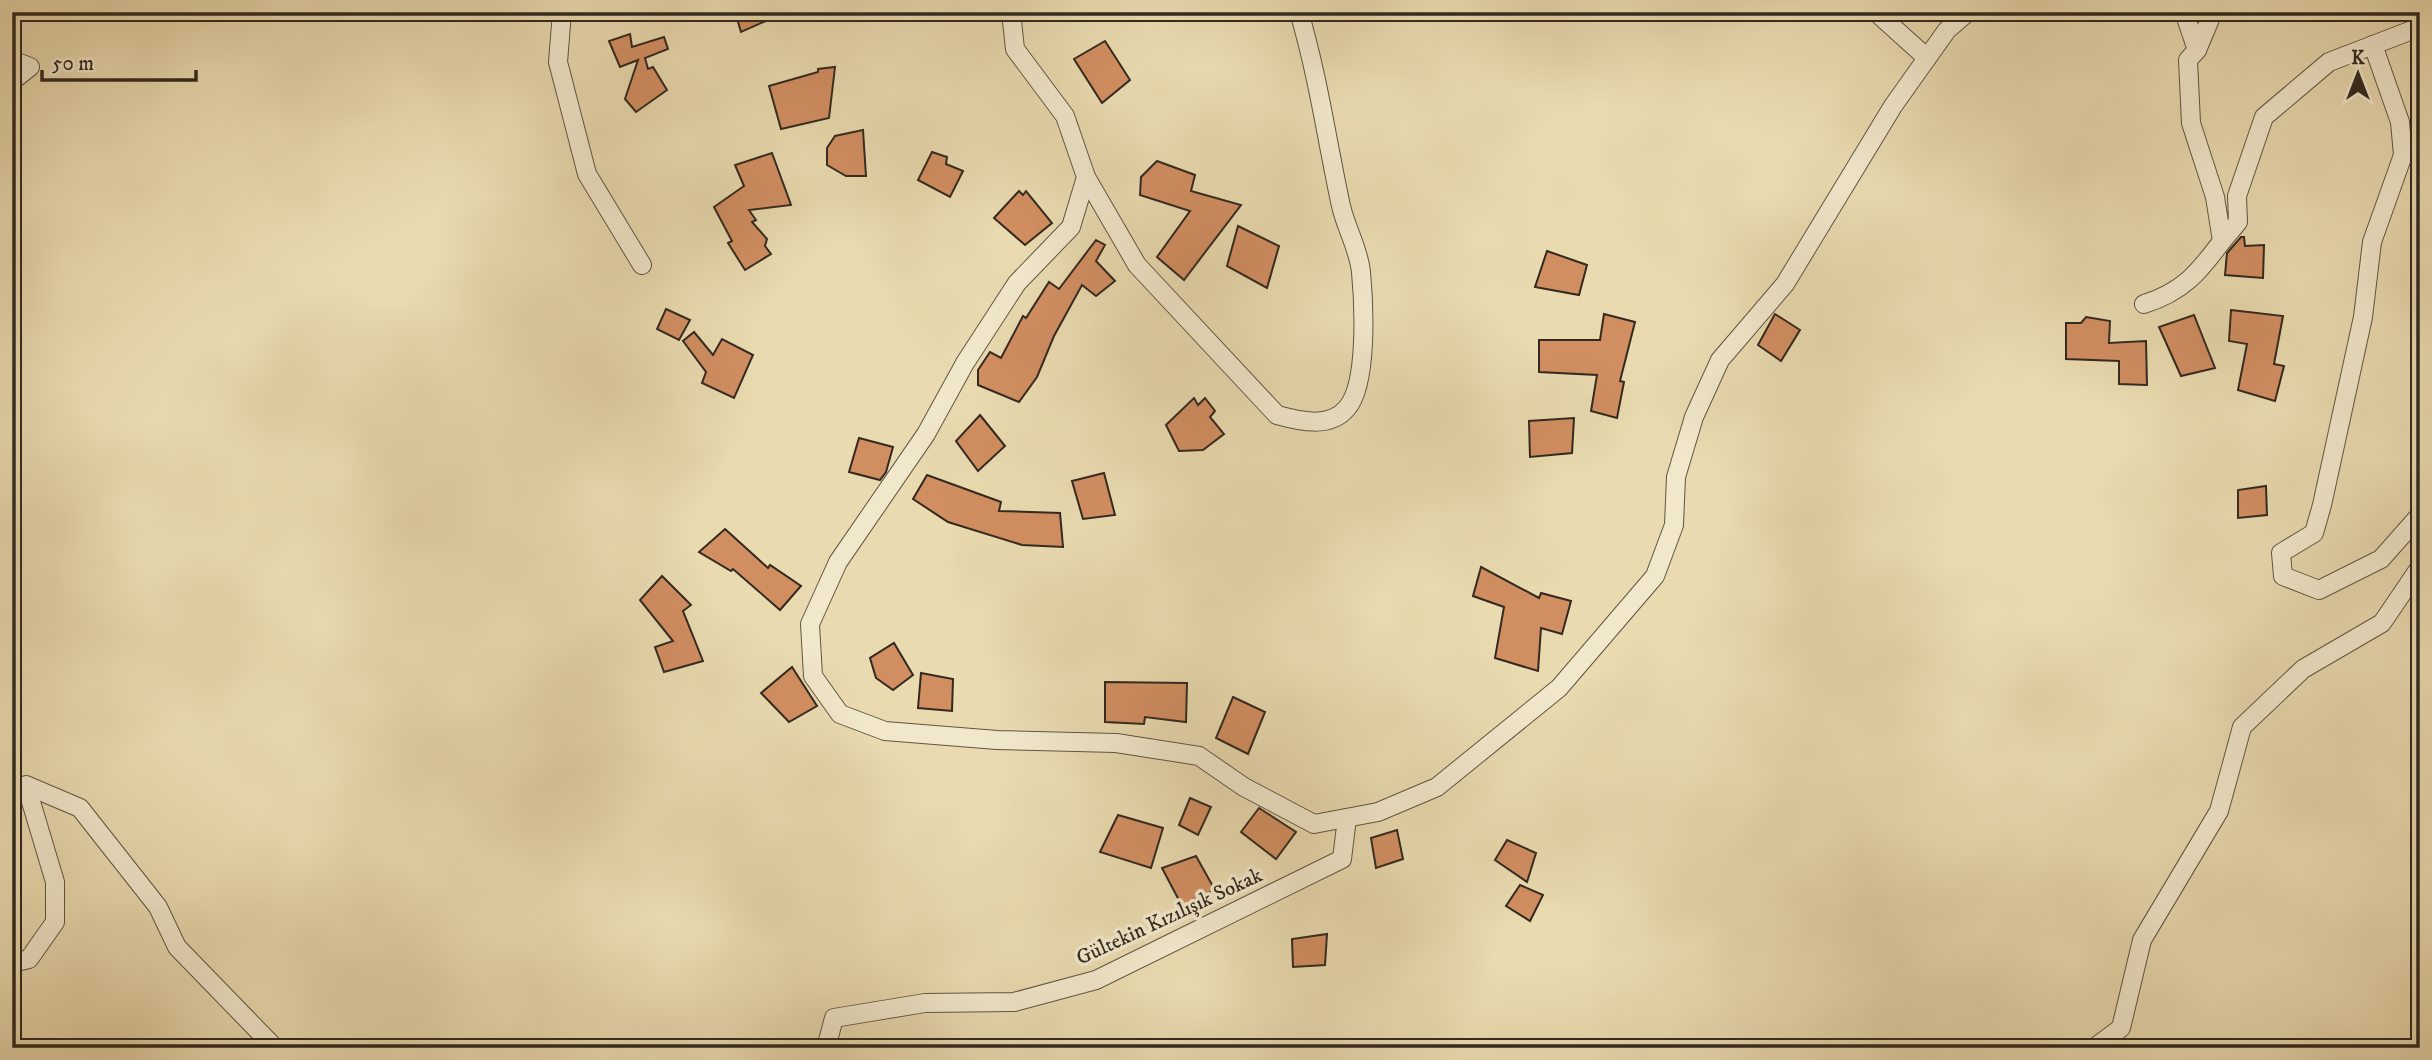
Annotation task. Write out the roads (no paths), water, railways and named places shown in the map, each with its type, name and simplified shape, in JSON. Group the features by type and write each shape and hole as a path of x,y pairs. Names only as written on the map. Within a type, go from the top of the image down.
{"street":[{"path":"562,12 558,62 587,174 642,265"},
{"path":"1011,12 1015,49 1065,116 1086,177 1138,265 1277,415 1305,423 1323,421 1346,410 1356,394 1364,336 1361,269 1342,208 1314,64 1299,12"},
{"path":"1875,12 1927,58"},
{"path":"1086,177 1070,227 1017,284 965,363 926,434 838,562 810,624 814,676 840,714 885,731 997,740 1116,743 1199,756 1244,787 1314,824 1347,818 1378,812 1437,787 1559,688 1655,576 1674,525 1676,477 1694,416 1720,360 1786,285 1893,106 1947,30 1968,12"},
{"path":"2183,12 2197,50"},
{"path":"2213,12 2197,50 2188,60 2191,123 2215,197 2222,241"},
{"path":"2144,304 2169,296 2199,272 2238,222 2238,196 2264,117 2329,62 2420,27"},
{"path":"2373,44 2400,122 2403,155 2372,242 2363,317 2320,514 2314,533 2281,553 2283,576 2319,590 2381,559 2420,515"},
{"path":"12,60 30,67 12,82"},
{"path":"2094,1048 2121,1028 2142,940 2220,811 2242,727 2303,669 2382,623 2420,567"},
{"path":"12,963 29,960 54,922 55,882 26,785 80,808 158,907 177,947 275,1048"},
{"name":"Gültekin Kızılışık Sokak","path":"826,1048 834,1018 925,1003 1014,1002 1096,980 1342,859 1347,818"}]}
